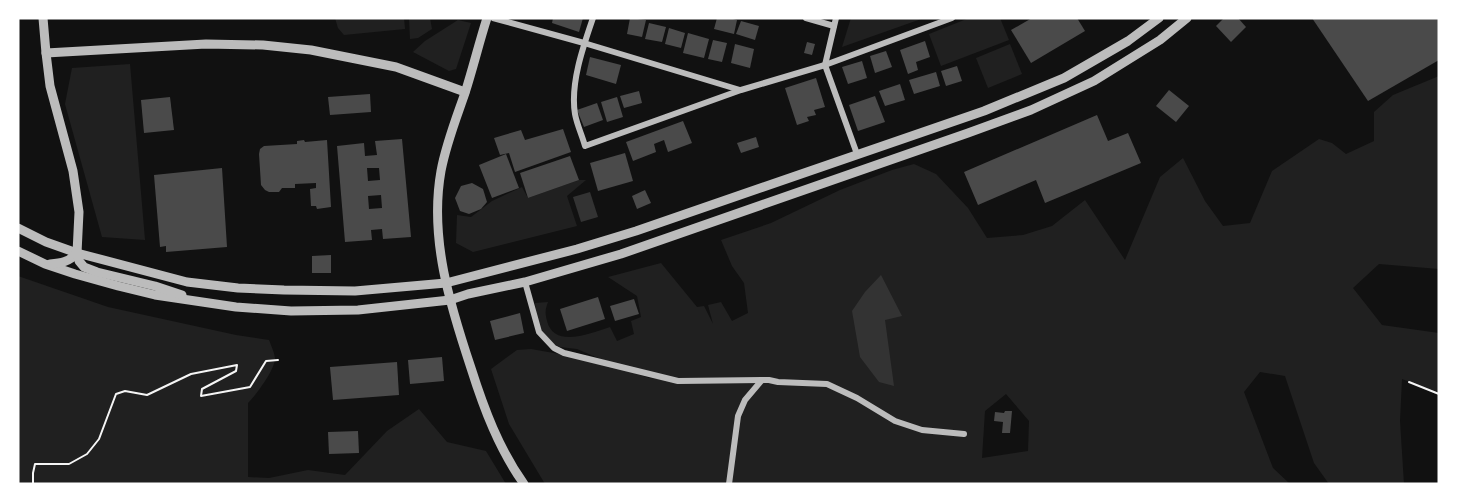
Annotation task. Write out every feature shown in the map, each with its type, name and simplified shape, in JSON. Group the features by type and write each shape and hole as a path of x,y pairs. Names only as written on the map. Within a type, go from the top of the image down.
{"street":[{"path":"43,18 50,86 73,171 79,212 77,253 79,261 84,267 97,272 155,286 208,303"},
{"path":"487,18 441,172 438,207 441,254 454,319 477,385 494,431 512,467 524,484"},
{"path":"493,18 741,90"},
{"path":"593,18 584,43 574,90 575,114 585,146 741,90 825,66 952,18"},
{"path":"806,18 834,26"},
{"path":"836,18 825,66 857,154"},
{"path":"18,228 46,242 77,253 187,282 238,288 355,291 446,283 636,231 984,111 1064,78 1128,41 1159,18"},
{"path":"18,251 45,264 118,286 155,295 236,307 291,311 358,310 450,300 525,282 621,254 1031,110 1094,81 1160,40 1187,18"},
{"path":"46,53 206,44 263,45 311,50 396,67 465,92"},
{"path":"45,264 65,262 77,253"},
{"path":"525,282 539,332 554,348 564,353 678,381 769,380 827,384 857,398 895,421 922,430 964,434"},
{"path":"729,484 738,416 745,400 762,380"}],"path":[{"path":"33,484 35,464 69,464 87,454 99,439 116,394 124,391 147,395 191,374 237,365 236,371 202,389 201,396 250,387 266,360 278,360"},
{"path":"1409,382 1439,394"}],"shaded area":[{"path":"335,18 404,18 405,29 344,35 338,28"},
{"path":"409,18 430,18 432,29 418,38 410,39"},
{"path":"851,18 924,18 842,47"},
{"path":"969,18 1000,18 1009,40 941,66 929,34"},
{"path":"458,20 471,23 456,69 449,71 413,52 425,41"},
{"path":"1010,44 1022,74 988,88 976,58"},
{"path":"130,64 145,240 102,237 65,104 72,68"},
{"path":"1439,76 1439,269 1379,264 1353,288 1382,325 1439,333 1439,392 1402,379 1400,421 1404,484 1329,484 1314,463 1285,376 1260,372 1244,392 1273,468 1290,484 545,484 509,424 491,369 517,350 531,349 599,361 649,378 670,379 617,366 577,349 560,347 546,340 537,323 535,303 548,302 547,321 551,330 557,335 574,337 610,327 617,341 634,334 631,321 641,317 637,296 608,277 661,263 697,307 704,306 713,324 708,305 721,302 732,321 748,313 744,283 732,266 721,240 771,223 840,190 892,170 914,164 936,174 968,208 987,238 1023,235 1052,226 1085,200 1125,260 1160,177 1183,158 1205,201 1223,226 1250,223 1272,171 1319,139 1332,143 1346,154 1374,141 1374,112 1393,95","holes":["1006,394 1029,421 1028,451 982,458 985,411"]},
{"path":"579,180 586,180 567,196 577,226 473,252 456,243 457,215 471,217 492,201 522,187 528,198"},
{"path":"590,192 598,217 581,222 573,197"},
{"path":"881,275 902,316 885,320 894,386 879,382 860,357 852,311"},
{"path":"18,276 108,307 269,340 275,357 274,364 264,383 248,403 248,477 269,478 308,470 345,475 387,431 419,409 447,442 486,451 506,484 18,484"}],"building":[{"path":"553,18 583,18 579,32 552,23"},
{"path":"630,18 646,20 642,37 627,34"},
{"path":"717,18 737,20 734,34 714,29"},
{"path":"1032,18 1077,18 1085,31 1031,63 1011,30"},
{"path":"1224,18 1238,18 1246,27 1231,42 1216,26"},
{"path":"1312,18 1439,18 1439,60 1368,101"},
{"path":"741,21 759,26 755,40 736,34"},
{"path":"649,23 666,27 662,42 645,39"},
{"path":"669,28 685,33 681,48 665,44"},
{"path":"688,33 709,39 704,58 683,53"},
{"path":"713,40 727,43 722,62 708,59"},
{"path":"925,41 930,57 916,62 918,70 908,74 900,50"},
{"path":"807,42 815,44 812,55 804,53"},
{"path":"735,44 754,49 750,68 731,63"},
{"path":"886,51 892,67 875,73 870,56"},
{"path":"590,57 621,65 616,84 586,75"},
{"path":"862,61 867,78 848,84 842,67"},
{"path":"957,66 962,81 946,86 941,71"},
{"path":"936,72 940,86 914,94 909,80"},
{"path":"816,78 825,107 814,110 816,115 807,117 809,121 797,125 785,88"},
{"path":"900,84 905,100 885,106 879,91"},
{"path":"1169,90 1189,106 1176,122 1156,106"},
{"path":"639,91 642,103 624,108 620,96"},
{"path":"370,94 371,112 330,115 328,97"},
{"path":"875,96 885,122 858,131 849,105"},
{"path":"170,97 174,130 144,133 141,100"},
{"path":"617,97 623,117 607,122 601,102"},
{"path":"597,103 603,120 584,127 577,110"},
{"path":"1097,115 1108,141 1128,133 1141,163 1045,203 1036,180 978,205 964,172"},
{"path":"683,121 692,143 668,152 664,140 654,144 656,152 633,161 626,142"},
{"path":"563,129 571,152 515,172 509,153 500,155 494,138 521,130 525,140"},
{"path":"756,137 759,147 741,153 737,143"},
{"path":"402,139 411,237 383,239 382,229 371,230 372,240 345,242 337,146 364,143 365,156 377,155 375,141","holes":["367,168 379,168 380,180 368,181","381,195 382,208 369,209 368,196"]},
{"path":"304,140 305,142 327,140 331,207 317,209 316,206 311,206 310,189 316,188 316,183 295,184 295,188 282,188 279,192 269,192 261,185 260,149 264,146 297,144 297,141"},
{"path":"625,153 633,181 598,191 590,163"},
{"path":"506,154 519,188 492,198 479,165"},
{"path":"570,156 579,180 528,198 520,173"},
{"path":"222,168 227,247 166,252 166,246 160,247 154,175"},
{"path":"472,183 483,189 487,202 481,209 469,214 460,211 455,198 461,186"},
{"path":"645,190 651,203 637,209 632,196"},
{"path":"331,255 331,273 312,273 312,256"},
{"path":"598,297 605,319 567,331 560,309"},
{"path":"634,299 639,314 615,321 610,306"},
{"path":"520,313 524,333 495,340 490,321"},
{"path":"442,357 444,381 410,384 408,360"},
{"path":"397,362 399,395 333,400 330,367"},
{"path":"1012,411 1010,433 1002,433 1003,422 994,421 995,412 1004,413"},
{"path":"358,431 359,453 329,454 328,432"}]}
